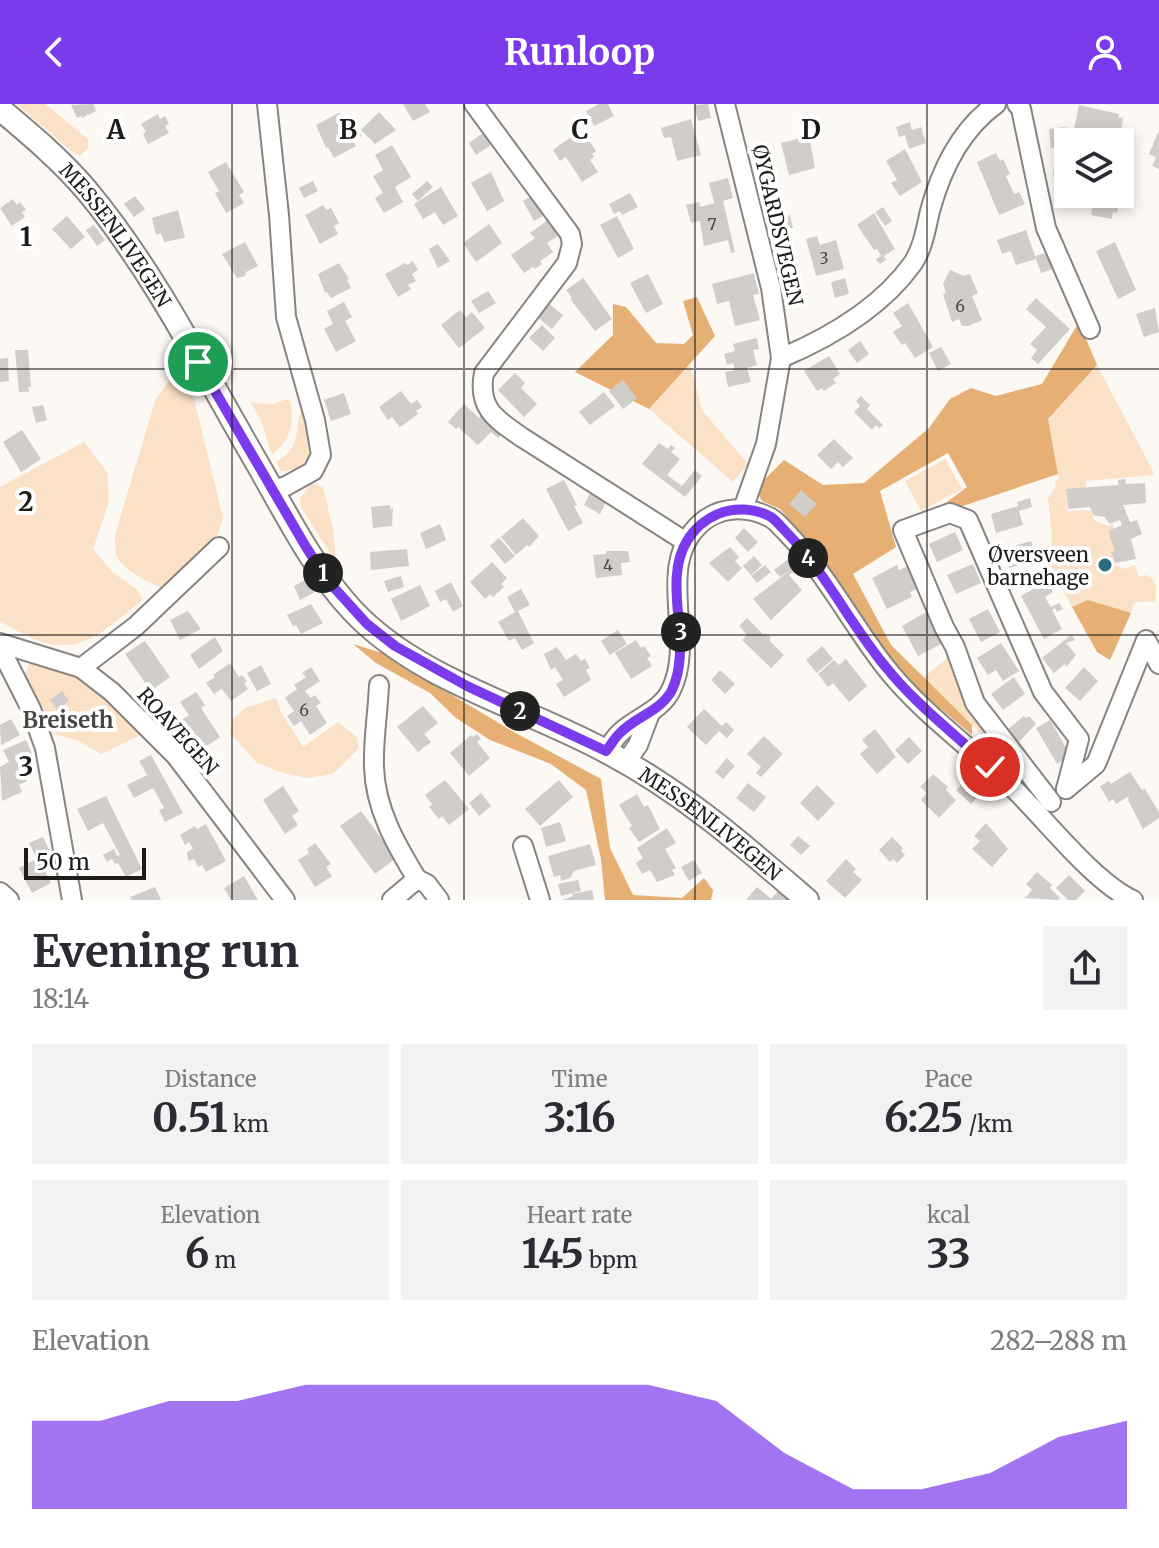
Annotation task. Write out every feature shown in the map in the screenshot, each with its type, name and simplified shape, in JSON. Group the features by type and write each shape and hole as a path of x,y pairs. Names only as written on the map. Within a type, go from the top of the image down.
{"main road":[{"name":"MESSENLIVEGEN","path":"0,109 72,174 110,221 163,303 328,581 351,609 382,637 412,657 626,762 716,822 807,900"}],"street":[{"path":"267,104 286,317 315,420 321,455 313,471 273,490"},
{"path":"474,104 570,234 572,244 567,263 484,373 481,385 486,407 502,424 686,542"},
{"name":"ØYGARDSVEGEN","path":"725,104 771,288 781,358 766,444 743,509"},
{"path":"781,358 815,344 872,308 914,262 923,242 942,172 951,154 988,109 996,104"},
{"path":"1017,104 1021,109 1046,228 1090,329"},
{"path":"606,751 622,731 650,713 670,694 678,674 682,649 677,589 679,564 686,542 702,522 732,509 743,509 772,517 796,542 886,668 926,710 990,767 1044,807"},
{"path":"1066,789 1079,739 1043,692 968,520 950,513 903,530 955,647 975,703 1044,807 1104,880 1133,900"},
{"path":"81,668 136,626 219,547"},
{"path":"1044,807 1096,764 1146,640 1159,664"},
{"path":"0,645 31,709 45,748 72,900"},
{"name":"ROAVEGEN","path":"0,645 81,668 112,692 176,756 285,900"},
{"path":"379,685 374,768 378,795 388,826 417,879 427,884 439,900"},
{"path":"626,762 638,745 650,713"},
{"path":"523,846 540,900"},
{"path":"392,900 417,879"},
{"path":"0,892 9,900"}],"shaded area":[{"path":"17,104 45,104 88,139 88,148 80,156 72,152"},
{"path":"697,297 715,336 649,409 575,372 613,335 613,304 626,307 656,343 684,344 693,335 683,301"},
{"path":"1079,322 1097,365 1048,419 1058,474 942,513 935,511 967,487 948,453 880,491 896,547 853,574 891,645 972,725 972,735 917,689 873,636 810,544 780,509 762,501 757,492 784,460 823,485 864,483 929,428 950,399 971,388 996,396 1042,384"},
{"path":"690,364 702,410 748,464 733,482 649,409"},
{"path":"1097,365 1155,475 1086,481 1086,489 1066,492 1067,511 1090,510 1094,520 1108,526 1114,524 1115,552 1112,554 1115,565 1124,569 1135,565 1139,577 1146,575 1152,578 1156,586 1155,603 1134,603 1131,613 1088,601 1072,607 1053,572 1050,557 1052,535 1048,499 1056,486 1055,480 1059,479 1048,419"},
{"path":"179,366 190,383 223,517 209,549 167,588 142,578 120,562 115,535 155,401"},
{"path":"286,399 290,401 291,409 290,431 283,444 272,454 260,418 251,403 274,404"},
{"path":"301,409 310,429 311,449 302,465 281,471 276,462 294,444"},
{"path":"84,442 107,472 109,502 93,549 112,572 136,589 143,599 107,629 91,638 76,644 60,645 23,634 0,621 0,487"},
{"path":"945,459 962,489 921,511 905,481"},
{"path":"311,483 323,487 333,529 336,563 301,507 300,499"},
{"path":"1088,600 1131,613 1110,660 1097,652 1072,607"},
{"path":"353,644 382,653 512,731 601,779 610,848 633,895 682,898 704,878 713,890 711,900 605,900 601,859 586,790 551,764 490,740 456,718 430,693 376,663"},
{"path":"953,653 996,740 992,744 923,678"},
{"path":"35,662 72,674 92,687 145,733 101,754 79,741 53,734 46,728 24,677 29,664"},
{"path":"276,698 303,747 338,722 357,737 359,748 333,774 307,778 283,773 256,762 231,734 232,720 245,708"}],"building":[{"path":"93,104 96,111 82,118 77,118 71,105"},
{"path":"403,104 425,104 430,112 413,121"},
{"path":"599,104 608,104 614,116 594,126 586,111"},
{"path":"708,104 711,118 698,121 694,105"},
{"path":"1079,105 1119,114 1118,117 1123,118 1121,128 1074,128"},
{"path":"379,112 396,130 375,144 361,130"},
{"path":"339,113 344,122 348,120 355,124 362,136 353,140 356,146 334,158 316,125"},
{"path":"158,114 160,119 165,116 169,133 148,144 141,124"},
{"path":"691,119 701,155 677,161 671,137 664,138 661,128"},
{"path":"910,122 912,130 921,127 926,143 909,149 905,135 899,137 896,127"},
{"path":"1054,128 1054,148 1051,148 1049,129"},
{"path":"1159,130 1159,169 1152,166 1156,157 1149,154"},
{"path":"579,131 581,135 584,133 596,151 590,160 598,172 582,182 566,157 560,161 553,150"},
{"path":"483,133 491,145 476,155 469,143"},
{"path":"809,136 815,168 789,175 781,143"},
{"path":"392,145 411,177 395,187 403,202 384,213 375,198 383,193 373,176 383,170 375,155"},
{"path":"905,149 922,182 900,196 891,183 897,180 886,161"},
{"path":"996,153 1000,161 1003,159 1010,174 1006,176 1014,194 1019,192 1025,204 999,215 977,162"},
{"path":"226,162 244,192 239,195 244,203 226,213 215,193 219,191 208,172"},
{"path":"491,172 504,201 487,211 471,183"},
{"path":"728,178 733,198 723,201 735,252 731,253 728,240 704,246 700,221 691,223 686,205 699,202 700,207 714,203 709,183"},
{"path":"313,181 318,191 304,198 299,188"},
{"path":"427,181 433,187 418,201 412,194"},
{"path":"441,187 458,216 443,225 435,212 423,219 414,204"},
{"path":"630,193 638,207 622,215 620,211 614,214 609,204"},
{"path":"135,196 145,209 134,217 124,204"},
{"path":"532,196 543,216 534,221 523,201"},
{"path":"13,199 26,210 22,212 25,217 12,226 0,208"},
{"path":"323,205 326,210 331,208 339,223 334,226 338,234 320,244 305,215"},
{"path":"883,207 892,221 885,226 875,212"},
{"path":"1092,208 1118,208 1117,213 1113,212 1112,219 1091,215"},
{"path":"178,210 185,238 164,242 161,233 156,235 152,218"},
{"path":"874,213 895,249 884,256 886,260 880,264 876,259 881,256 877,249 874,250 857,225"},
{"path":"790,215 793,228 777,232 773,219"},
{"path":"67,216 85,237 71,249 52,229"},
{"path":"617,216 634,249 618,258 600,225"},
{"path":"548,220 559,235 547,243 553,252 540,261 542,264 524,273 511,255 535,238 530,233"},
{"path":"489,224 502,243 476,262 463,243"},
{"path":"94,225 105,240 97,246 86,230"},
{"path":"1026,230 1036,259 1016,265 1011,251 1002,254 997,240"},
{"path":"817,236 820,245 836,240 844,269 816,276 806,239"},
{"path":"245,242 258,266 237,278 222,254"},
{"path":"1115,242 1136,290 1118,299 1096,251"},
{"path":"438,244 450,261 438,268 429,249"},
{"path":"1048,252 1053,269 1041,273 1035,256"},
{"path":"413,261 418,270 412,274 416,281 408,285 411,289 398,297 385,274"},
{"path":"339,263 351,288 331,298 325,293 318,274"},
{"path":"950,270 964,276 970,274 978,293 972,296 982,320 969,326 962,326 959,319 952,322 943,294 946,293 943,284"},
{"path":"754,273 759,294 753,295 760,320 735,326 729,301 717,304 712,284"},
{"path":"648,274 663,304 646,313 630,283"},
{"path":"583,278 612,319 595,331 566,290"},
{"path":"845,278 849,294 835,298 831,282"},
{"path":"488,291 496,303 479,313 471,301"},
{"path":"1036,298 1070,329 1038,364 1031,358 1037,350 1030,344 1046,327 1026,309"},
{"path":"344,302 352,317 345,321 356,341 336,352 324,329 333,324 327,311"},
{"path":"547,302 563,315 552,329 536,316"},
{"path":"908,303 933,347 915,358 893,332 902,326 893,313"},
{"path":"1155,308 1159,332 1144,337 1136,314"},
{"path":"460,310 466,317 472,312 485,328 459,348 441,325"},
{"path":"542,325 555,338 543,351 529,338"},
{"path":"757,338 759,349 753,350 757,365 747,368 751,382 728,387 725,372 735,370 733,363 727,365 724,354 735,351 733,344"},
{"path":"860,341 869,354 857,363 848,350"},
{"path":"941,347 951,364 938,371 929,353"},
{"path":"15,350 28,350 29,392 19,392"},
{"path":"829,356 840,374 833,379 836,383 824,391 822,388 817,391 804,371"},
{"path":"8,358 9,381 0,382 0,359"},
{"path":"515,373 525,383 521,388 537,404 524,417 498,390"},
{"path":"623,380 637,398 623,409 609,391"},
{"path":"401,391 411,404 417,400 422,407 416,411 418,414 400,427 392,417 388,420 379,407"},
{"path":"604,392 615,406 590,425 579,412"},
{"path":"344,393 351,414 331,421 324,400"},
{"path":"861,396 870,405 867,409 883,425 879,428 876,425 872,430 854,412 860,406 856,401"},
{"path":"464,404 479,418 482,414 503,433 498,438 491,432 478,445 458,427 456,429 448,422"},
{"path":"43,405 47,420 36,423 32,407"},
{"path":"22,430 41,459 21,472 3,442"},
{"path":"834,439 853,458 843,467 838,462 831,469 817,455"},
{"path":"659,443 668,449 671,445 675,448 671,452 680,459 667,475 682,486 695,470 702,476 685,497 642,464"},
{"path":"1125,479 1126,484 1145,483 1146,503 1123,505 1130,522 1137,520 1142,534 1131,539 1136,559 1115,563 1111,552 1115,551 1108,531 1122,525 1120,520 1110,524 1104,517 1093,515 1090,507 1068,509 1066,489 1118,485 1118,480"},
{"path":"564,480 583,523 568,531 546,489"},
{"path":"801,490 817,504 805,517 789,504"},
{"path":"590,493 606,502 600,514 584,505"},
{"path":"1030,498 1032,507 1019,511 1023,525 996,533 991,514 1018,506 1017,502"},
{"path":"390,505 390,509 393,508 392,526 373,528 371,507"},
{"path":"523,518 539,536 516,555 501,537"},
{"path":"440,524 446,540 426,549 420,533"},
{"path":"744,528 758,542 748,552 735,538"},
{"path":"955,532 963,550 937,562 929,544"},
{"path":"499,538 515,556 505,564 490,546"},
{"path":"1031,541 1037,560 1009,568 1004,549"},
{"path":"730,547 739,557 735,561 742,568 728,582 709,563"},
{"path":"407,549 409,566 371,570 370,552"},
{"path":"606,551 628,551 630,562 621,563 622,575 596,578 593,555 606,554"},
{"path":"754,556 762,565 751,575 743,566"},
{"path":"788,559 796,569 789,575 802,590 771,620 753,599 787,573 780,577 774,570"},
{"path":"492,562 507,578 501,584 504,587 493,597 490,594 485,599 470,582"},
{"path":"973,564 981,583 956,594 947,575"},
{"path":"765,565 771,572 757,583 751,576"},
{"path":"897,565 899,570 908,566 919,588 910,592 912,597 887,609 872,578"},
{"path":"401,576 404,587 388,592 384,581"},
{"path":"309,578 315,592 300,600 294,586"},
{"path":"1047,581 1053,592 1045,597 1051,607 1059,603 1063,609 1057,612 1055,608 1052,610 1062,629 1044,639 1021,596"},
{"path":"451,582 463,606 453,612 446,599 440,602 435,591"},
{"path":"420,585 430,606 401,621 391,599"},
{"path":"521,589 530,605 518,611 534,643 522,650 515,638 509,641 498,622 515,612 507,597"},
{"path":"311,604 323,623 301,634 287,615"},
{"path":"988,609 1000,632 981,642 969,619"},
{"path":"188,611 201,629 180,640 170,620"},
{"path":"926,612 943,643 918,656 902,626"},
{"path":"747,618 771,638 769,640 784,655 771,668 742,640 747,635 739,626"},
{"path":"618,630 627,644 610,655 601,641"},
{"path":"1071,635 1075,640 1066,643 1076,655 1066,667 1065,664 1054,673 1042,658"},
{"path":"215,637 223,651 199,669 190,655"},
{"path":"636,640 651,656 647,658 652,666 631,679 615,653"},
{"path":"145,641 170,677 151,691 125,654"},
{"path":"1001,643 1019,671 1003,681 996,670 988,675 977,658"},
{"path":"822,646 833,659 817,673 806,660"},
{"path":"557,647 566,660 576,654 581,661 585,659 590,668 586,670 591,680 564,697 556,684 563,680 555,667 551,670 544,654"},
{"path":"846,659 867,686 849,702 833,683 828,687 818,674 834,660 839,665"},
{"path":"230,663 239,677 242,675 247,681 244,683 248,689 231,701 222,689 214,694 206,683"},
{"path":"261,665 271,684 257,691 247,673"},
{"path":"311,667 320,681 305,691 311,698 315,695 321,703 316,706 327,723 310,735 301,721 294,726 287,716 294,711 285,698 297,689 294,685 306,677 302,673"},
{"path":"1084,667 1098,681 1080,701 1065,688"},
{"path":"720,670 735,684 725,694 711,680"},
{"path":"1014,677 1025,694 1003,710 991,694"},
{"path":"62,691 69,701 57,710 50,700"},
{"path":"196,692 205,705 201,708 220,737 204,748 194,734 191,737 180,721 189,715 180,702"},
{"path":"423,706 438,723 424,734 431,742 418,752 397,727"},
{"path":"704,709 722,726 726,722 734,730 727,738 719,731 706,745 687,727"},
{"path":"1024,716 1029,716 1036,724 1018,743 1007,730"},
{"path":"11,719 20,735 1,745 0,725"},
{"path":"1050,720 1071,756 1057,764 1036,728"},
{"path":"875,729 896,757 877,774 860,754 868,747 862,740"},
{"path":"477,734 481,739 477,742 490,758 469,776 450,753 471,735"},
{"path":"764,736 783,754 761,777 756,773 761,767 747,754"},
{"path":"909,737 922,751 908,764 895,750"},
{"path":"26,740 33,756 19,762 27,781 19,785 22,792 2,801 0,767 9,762 3,750"},
{"path":"151,755 183,813 165,822 159,810 164,808 153,788 134,798 127,785 147,775 139,761"},
{"path":"727,758 735,766 723,779 715,772"},
{"path":"1130,772 1159,812 1159,818 1143,829 1128,800 1129,796 1116,804 1113,799 1109,802 1100,786 1109,781 1111,784"},
{"path":"933,774 948,787 946,790 956,800 939,818 921,800 927,793 920,787"},
{"path":"445,780 469,809 449,825 429,807 432,804 425,795"},
{"path":"559,780 573,797 540,826 525,809"},
{"path":"748,783 766,797 754,812 736,798"},
{"path":"963,783 978,796 971,804 956,790"},
{"path":"817,785 835,803 818,821 800,803"},
{"path":"283,786 299,811 292,816 298,825 285,834 263,800"},
{"path":"481,793 491,806 479,816 469,803"},
{"path":"637,794 644,807 648,805 660,829 639,842 619,805"},
{"path":"106,796 142,869 126,877 118,863 115,864 112,859 107,862 103,855 114,849 117,856 120,855 103,823 88,831 77,809"},
{"path":"361,811 396,858 375,874 340,826"},
{"path":"560,822 566,841 546,847 541,828"},
{"path":"986,823 1008,849 992,867 972,849 980,841 974,836"},
{"path":"206,824 226,861 206,872 202,865 198,867 194,859 188,861 187,852 193,849 189,842 185,845 180,835 195,826 197,829"},
{"path":"667,828 676,843 665,849 676,868 672,870 675,875 657,882 650,870 642,874 636,863 643,858 637,848"},
{"path":"798,836 810,846 801,855 790,845"},
{"path":"43,837 50,851 36,857 29,843"},
{"path":"892,837 903,848 901,851 905,855 897,863 893,859 890,862 879,850"},
{"path":"315,843 331,864 326,867 332,876 315,887 298,860 309,853 307,849"},
{"path":"590,844 596,865 574,871 570,878 561,881 560,875 554,877 548,856"},
{"path":"38,858 51,883 32,893 19,868"},
{"path":"846,859 862,880 845,898 826,881"},
{"path":"694,860 702,873 689,881 681,867"},
{"path":"1037,872 1052,885 1050,888 1060,898 1058,900 1025,898 1032,890 1026,884"},
{"path":"1069,875 1085,891 1076,900 1068,900 1056,888"},
{"path":"244,876 258,900 231,900 224,888"},
{"path":"578,880 581,891 561,896 558,884"},
{"path":"155,887 161,900 132,900 130,897"},
{"path":"757,887 771,899 778,891 788,900 746,900"},
{"path":"592,890 594,900 562,900 572,894"}],"place":[{"name":"Øversveen barnehage","path":"1105,565"}],"district":[{"name":"Breiseth","path":"68,720"}],"route":[{"path":"198,362 306,547 351,609 395,646 467,686 606,751 622,731 650,713 670,694 678,674 682,649 677,589 679,564 686,542 702,522 732,509 743,509 772,517 796,542 886,668 926,710 990,767"}]}
